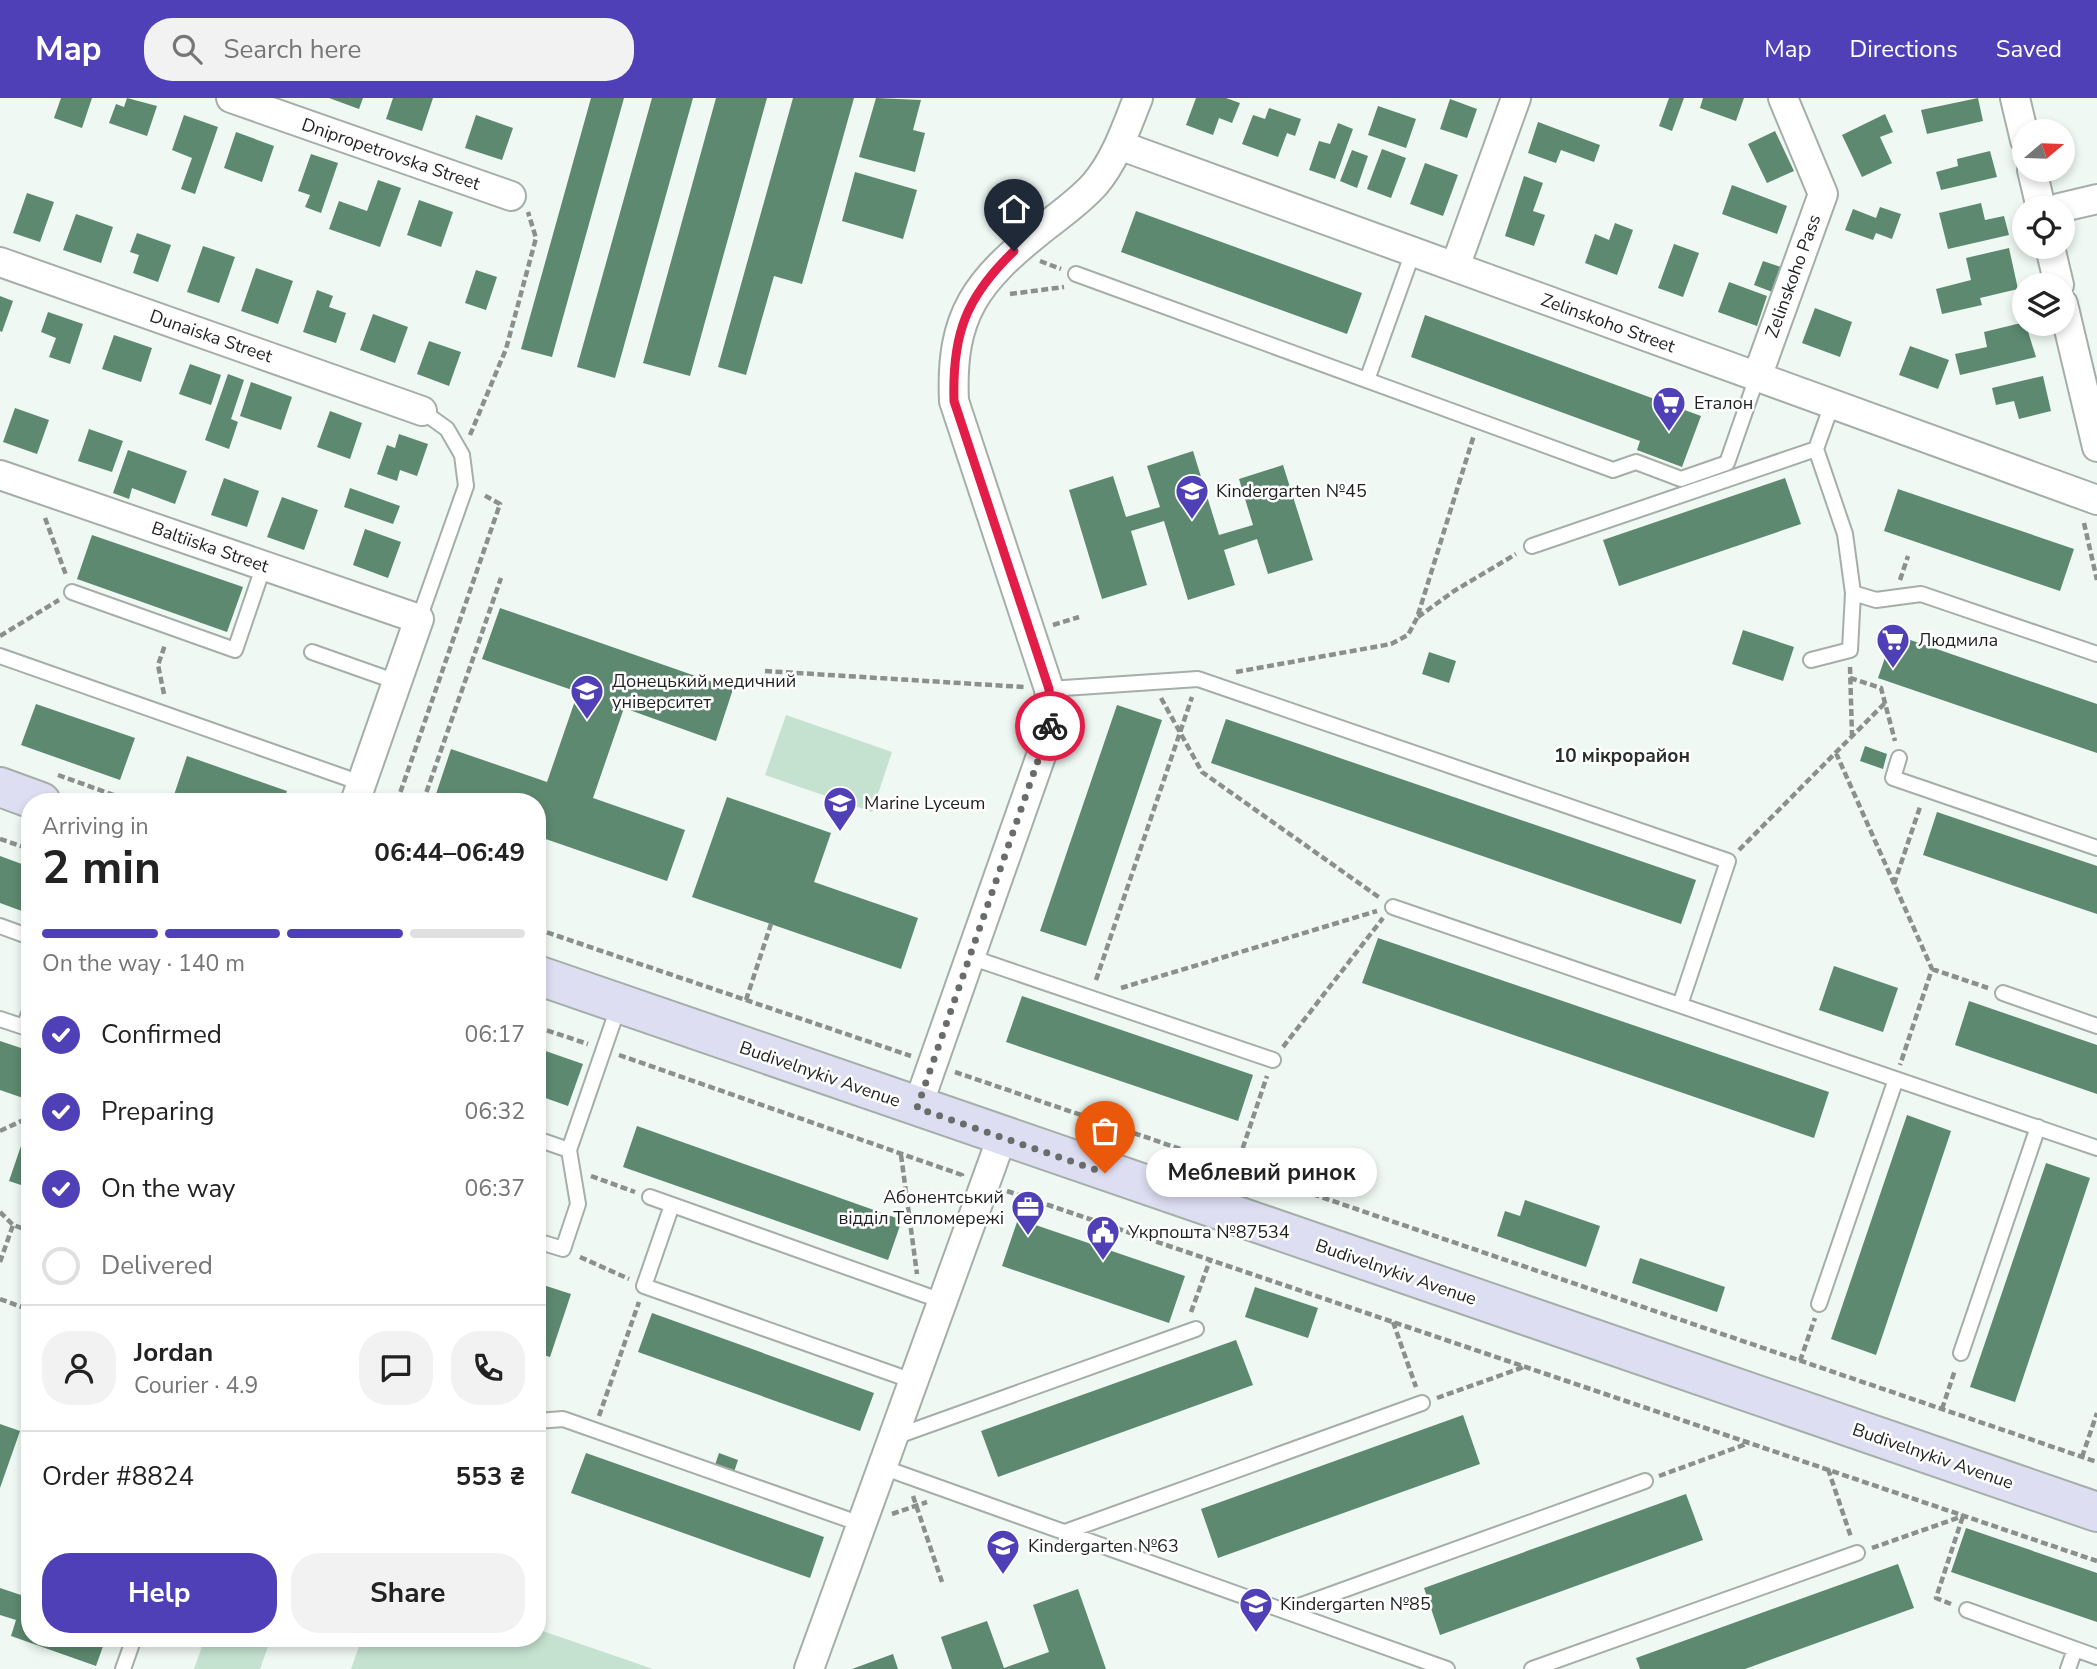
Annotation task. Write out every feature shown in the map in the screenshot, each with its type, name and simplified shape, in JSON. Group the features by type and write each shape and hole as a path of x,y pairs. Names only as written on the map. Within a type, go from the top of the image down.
{"main road":[{"path":"0,787 45,787"},
{"name":"Budivelnykiv Avenue","path":"546,978 2097,1512"}],"street":[{"name":"Dnipropetrovska Street","path":"231,98 511,196"},
{"path":"917,1108 1048,736 1052,713 1049,689 954,401 953,367 958,334 971,302 989,275 1093,186 1110,165 1138,98"},
{"path":"1455,267 1516,98"},
{"name":"Zelinskoho Pass","path":"1757,377 1823,194 1783,98"},
{"path":"2015,98 2020,119"},
{"name":"Zelinskoho Street","path":"1119,145 2087,497"},
{"path":"2075,204 2097,199"},
{"name":"Dunaiska Street","path":"0,262 422,411"},
{"path":"2071,336 2097,447"},
{"name":"Baltiiska Street","path":"0,475 419,619"},
{"path":"358,792 419,619"},
{"path":"809,1669 861,1524 894,1471 892,1438 913,1381 931,1297 1002,1137"}],"lane":[{"path":"1367,380 1413,252"},
{"path":"1074,280 1367,380 1613,470 1636,462 1681,479 1727,463 1757,377"},
{"path":"1811,660 1850,650 1853,593 1845,534 1816,449 1832,404"},
{"path":"419,619 466,486 462,455 447,429 422,411"},
{"path":"1532,546 1816,449"},
{"path":"72,592 235,650 264,565"},
{"path":"1853,593 1876,600 1921,593 2097,654"},
{"path":"312,652 397,682"},
{"path":"0,656 168,715 358,792"},
{"path":"1049,689 1198,679 1728,861 1680,1005"},
{"path":"1899,758 1893,778 2097,848"},
{"path":"1392,907 2097,1147"},
{"path":"0,926 21,934"},
{"path":"970,957 1273,1060"},
{"path":"2003,993 2097,1026"},
{"path":"546,1244 563,1250 578,1204 569,1150 620,1004"},
{"path":"0,1018 21,1026"},
{"path":"1819,1304 1896,1079"},
{"path":"1961,1353 2038,1127"},
{"path":"546,1142 569,1150"},
{"path":"650,1197 931,1297"},
{"path":"672,1205 644,1286 913,1381"},
{"path":"892,1438 1190,1331"},
{"path":"1065,1532 1422,1404"},
{"path":"546,1421 563,1419 861,1524"},
{"path":"894,1471 1447,1669"},
{"path":"1285,1611 1645,1481"},
{"path":"1532,1669 1857,1553"},
{"path":"1967,1610 2097,1657"},
{"path":"123,1669 131,1647"},
{"path":"2068,1669 2075,1649"}],"path":[{"path":"462,455 506,349 536,238 531,214 511,196"},
{"path":"997,295 1074,280"},
{"path":"1090,998 1198,679 1391,645 1408,635 1418,618 1478,421"},
{"path":"0,636 72,592 34,486"},
{"path":"2087,497 2097,580"},
{"path":"400,793 500,504"},
{"path":"1418,618 1463,585 1532,546"},
{"path":"1904,570 1908,556"},
{"path":"427,793 501,578"},
{"path":"168,715 158,665 171,627"},
{"path":"1850,650 1852,736"},
{"path":"765,670 1049,689"},
{"path":"1850,678 1881,688 1899,758"},
{"path":"1151,682 1202,772 1392,907"},
{"path":"1728,861 1885,703"},
{"path":"1836,753 1932,969 1896,1079"},
{"path":"45,787 80,793"},
{"path":"1894,884 1926,789"},
{"path":"0,839 21,846"},
{"path":"1090,998 1392,907"},
{"path":"1236,1168 1273,1060 1392,907"},
{"path":"746,1000 771,924"},
{"path":"546,932 2097,1462"},
{"path":"1932,969 2003,993"},
{"path":"546,1030 962,1175"},
{"path":"0,1131 21,1121"},
{"path":"901,1154 931,1297"},
{"path":"572,1170 650,1197"},
{"path":"1000,1189 2097,1560"},
{"path":"0,1212 13,1225 21,1228"},
{"path":"0,1262 13,1225"},
{"path":"563,1250 644,1286 594,1430"},
{"path":"1190,1331 1210,1260"},
{"path":"0,1299 21,1307"},
{"path":"1800,1361 1819,1304"},
{"path":"1393,1322 1422,1404 1525,1366"},
{"path":"1942,1409 1961,1353"},
{"path":"2082,1457 2097,1413"},
{"path":"1645,1481 1751,1443"},
{"path":"1828,1469 1857,1553 1964,1515"},
{"path":"894,1471 916,1506 942,1582"},
{"path":"861,1524 954,1493"},
{"path":"1936,1598 1964,1515"}],"green space":[{"path":"786,715 892,752 872,812 765,775"},
{"path":"546,1632 653,1669 351,1669 359,1647 546,1647"},
{"path":"202,1647 268,1647 260,1669 194,1669"}],"building":[{"path":"61,98 92,98 82,128 54,118"},
{"path":"127,98 157,106 147,136 109,123 116,104 124,107"},
{"path":"329,98 363,98 359,109"},
{"path":"393,98 433,98 422,131 386,119"},
{"path":"591,98 624,98 552,357 521,349"},
{"path":"652,98 693,98 615,378 577,367"},
{"path":"716,98 767,98 690,376 643,363"},
{"path":"793,98 854,98 802,284 774,276 746,375 718,367"},
{"path":"876,98 921,100 913,130 925,133 915,172 859,157"},
{"path":"1196,98 1226,98 1240,103 1232,123 1219,118 1213,135 1186,125"},
{"path":"1669,98 1684,98 1672,131 1659,126"},
{"path":"1703,98 1744,98 1736,121 1700,108"},
{"path":"1978,98 1983,121 1927,134 1921,110"},
{"path":"1450,99 1477,109 1467,138 1440,129"},
{"path":"1378,106 1416,119 1406,148 1368,135"},
{"path":"1269,108 1301,119 1295,136 1287,133 1278,157 1242,144 1253,115 1265,119"},
{"path":"1885,114 1893,132 1880,137 1892,163 1862,177 1842,135"},
{"path":"184,115 218,127 195,194 181,189 192,158 172,150"},
{"path":"476,115 513,128 502,160 465,148"},
{"path":"1538,122 1600,145 1594,162 1561,150 1556,163 1528,153"},
{"path":"1338,123 1353,129 1335,179 1309,170 1319,141 1330,144"},
{"path":"1775,131 1794,171 1767,183 1748,144"},
{"path":"236,132 274,146 262,182 224,168"},
{"path":"1382,149 1406,158 1391,198 1367,189"},
{"path":"1352,150 1368,156 1357,188 1340,181"},
{"path":"1990,151 1997,177 1941,190 1936,172 1958,166 1957,159"},
{"path":"311,154 338,163 321,213 305,207 310,195 298,191"},
{"path":"1425,163 1458,175 1443,216 1410,204"},
{"path":"855,172 917,190 903,239 842,221"},
{"path":"1524,176 1543,183 1533,211 1545,215 1534,246 1505,236"},
{"path":"378,180 401,188 380,247 329,229 339,201 367,211"},
{"path":"1732,185 1787,206 1777,234 1722,214"},
{"path":"27,193 54,202 40,242 13,233"},
{"path":"419,200 453,212 441,247 407,235"},
{"path":"1981,203 1985,220 2004,216 2009,235 1948,249 1939,213"},
{"path":"1880,207 1901,214 1892,239 1876,233 1873,240 1845,230 1853,209 1876,218"},
{"path":"1136,211 1362,293 1347,334 1121,252"},
{"path":"76,214 113,227 101,263 63,250"},
{"path":"1615,223 1633,230 1617,275 1585,263 1595,234 1609,240"},
{"path":"137,233 171,245 158,282 133,273 139,255 130,252"},
{"path":"1674,244 1699,253 1683,297 1658,288"},
{"path":"203,246 235,257 219,303 187,292"},
{"path":"2009,248 2014,273 2012,273 2012,290 1980,298 1982,305 1942,314 1936,289 1971,280 1966,258"},
{"path":"1763,261 1784,268 1775,293 1754,285"},
{"path":"256,268 293,281 278,324 241,311"},
{"path":"476,270 497,277 486,310 465,303"},
{"path":"1729,282 1767,296 1757,326 1718,312"},
{"path":"317,290 333,296 329,307 346,313 336,343 303,332"},
{"path":"0,296 13,301 2,332 0,331"},
{"path":"1815,308 1852,322 1840,357 1802,343"},
{"path":"48,312 83,324 70,364 49,357 56,338 41,332"},
{"path":"373,314 408,327 395,363 360,350"},
{"path":"1425,315 1701,416 1682,467 1637,450 1640,441 1411,357"},
{"path":"2012,325 2012,336 2029,336 2036,357 1960,375 1955,354 1987,347 1984,332"},
{"path":"114,335 152,348 141,382 102,369"},
{"path":"429,341 461,352 449,386 417,374"},
{"path":"1910,346 1949,360 1938,389 1899,375"},
{"path":"190,364 221,375 211,405 179,394"},
{"path":"228,374 244,380 231,419 238,422 229,449 205,440"},
{"path":"2043,376 2051,411 2019,419 2014,401 1996,405 1992,388"},
{"path":"251,382 292,397 281,430 240,416"},
{"path":"15,408 49,420 37,454 3,442"},
{"path":"330,411 362,423 350,459 317,447"},
{"path":"89,429 123,441 112,472 78,461"},
{"path":"399,434 428,444 417,476 400,470 397,481 377,474 387,445 395,448"},
{"path":"128,450 187,471 175,504 132,488 129,499 113,493"},
{"path":"1193,451 1219,535 1253,525 1239,479 1283,465 1313,560 1268,574 1257,539 1224,550 1235,585 1188,600 1164,521 1131,531 1147,585 1102,599 1069,490 1113,476 1126,517 1160,507 1147,466"},
{"path":"224,478 259,491 247,527 211,515"},
{"path":"1785,478 1801,524 1619,586 1603,540"},
{"path":"350,488 400,506 393,524 344,507"},
{"path":"1898,489 2074,549 2060,591 1884,531"},
{"path":"282,497 318,510 304,550 267,537"},
{"path":"365,529 401,542 388,578 353,565"},
{"path":"92,535 243,587 227,632 77,579"},
{"path":"500,608 733,689 716,741 624,708 593,798 685,830 667,881 546,839 546,793 436,793 451,749 547,782 578,692 482,659"},
{"path":"1743,630 1794,647 1783,681 1732,664"},
{"path":"1893,634 2097,704 2097,753 1878,678"},
{"path":"1429,652 1456,661 1449,683 1422,674"},
{"path":"36,704 135,738 120,780 21,745"},
{"path":"1117,705 1162,720 1086,946 1040,931"},
{"path":"1226,719 1696,880 1681,924 1211,763"},
{"path":"1865,746 1887,754 1883,769 1860,761"},
{"path":"187,756 287,791 286,793 175,793"},
{"path":"727,797 831,833 814,882 918,918 901,969 692,897"},
{"path":"1937,812 2097,866 2097,914 1923,855"},
{"path":"0,856 21,864 21,911 0,903"},
{"path":"1378,938 1829,1092 1814,1138 1362,983"},
{"path":"1834,966 1898,988 1883,1032 1819,1010"},
{"path":"1022,996 1253,1075 1238,1121 1006,1042"},
{"path":"1969,1001 2097,1045 2097,1094 1955,1045"},
{"path":"0,1041 21,1048 21,1097 0,1090"},
{"path":"546,1051 583,1064 568,1106 546,1098"},
{"path":"1907,1115 1951,1131 1876,1355 1831,1339"},
{"path":"637,1126 902,1220 888,1260 623,1167"},
{"path":"21,1146 21,1185 9,1181"},
{"path":"2046,1163 2090,1178 2015,1402 1970,1387"},
{"path":"1525,1200 1600,1226 1586,1267 1497,1236 1505,1211 1520,1216"},
{"path":"1018,1219 1185,1276 1169,1323 1002,1266"},
{"path":"1640,1258 1725,1287 1717,1312 1632,1283"},
{"path":"546,1286 571,1294 550,1357 546,1356"},
{"path":"1255,1287 1318,1308 1308,1338 1245,1317"},
{"path":"652,1313 874,1393 860,1431 638,1352"},
{"path":"1236,1340 1253,1385 998,1477 981,1431"},
{"path":"1463,1415 1480,1464 1218,1558 1201,1509"},
{"path":"0,1424 20,1431 0,1488"},
{"path":"586,1453 824,1537 810,1578 571,1493"},
{"path":"719,1453 738,1460 734,1472 715,1465"},
{"path":"1686,1494 1703,1540 1440,1635 1424,1588"},
{"path":"1966,1528 2097,1573 2097,1622 1951,1572"},
{"path":"1898,1564 1914,1608 1745,1669 1640,1669 1636,1658"},
{"path":"0,1588 21,1595 21,1640 11,1636 16,1620 0,1615"},
{"path":"1078,1589 1106,1669 952,1669 941,1637 987,1621 1004,1668 1049,1652 1033,1605"},
{"path":"42,1647 103,1647 96,1666"},
{"path":"893,1654 898,1669 852,1669"}],"way so far":[{"path":"1050,726 917,1108 1105,1173"}],"place":[{"name":"Еталон","path":"1669,433"},
{"name":"Kindergarten №45","path":"1192,521"},
{"name":"Людмила","path":"1893,670"},
{"name":"Донецький медичний університет","path":"587,721"},
{"name":"Marine Lyceum","path":"840,833"},
{"name":"Меблевий ринок","path":"1105,1173"},
{"name":"Абонентський відділ Тепломережі","path":"1028,1237"},
{"name":"Укрпошта №87534","path":"1103,1262"},
{"name":"Kindergarten №63","path":"1003,1576"},
{"name":"Kindergarten №85","path":"1256,1634"}],"district":[{"name":"10 мікрорайон","path":"1622,755"}],"route":[{"path":"1014,251 989,275 964,318 958,334 953,367 954,401 1049,689 1052,713 1050,726"}]}
